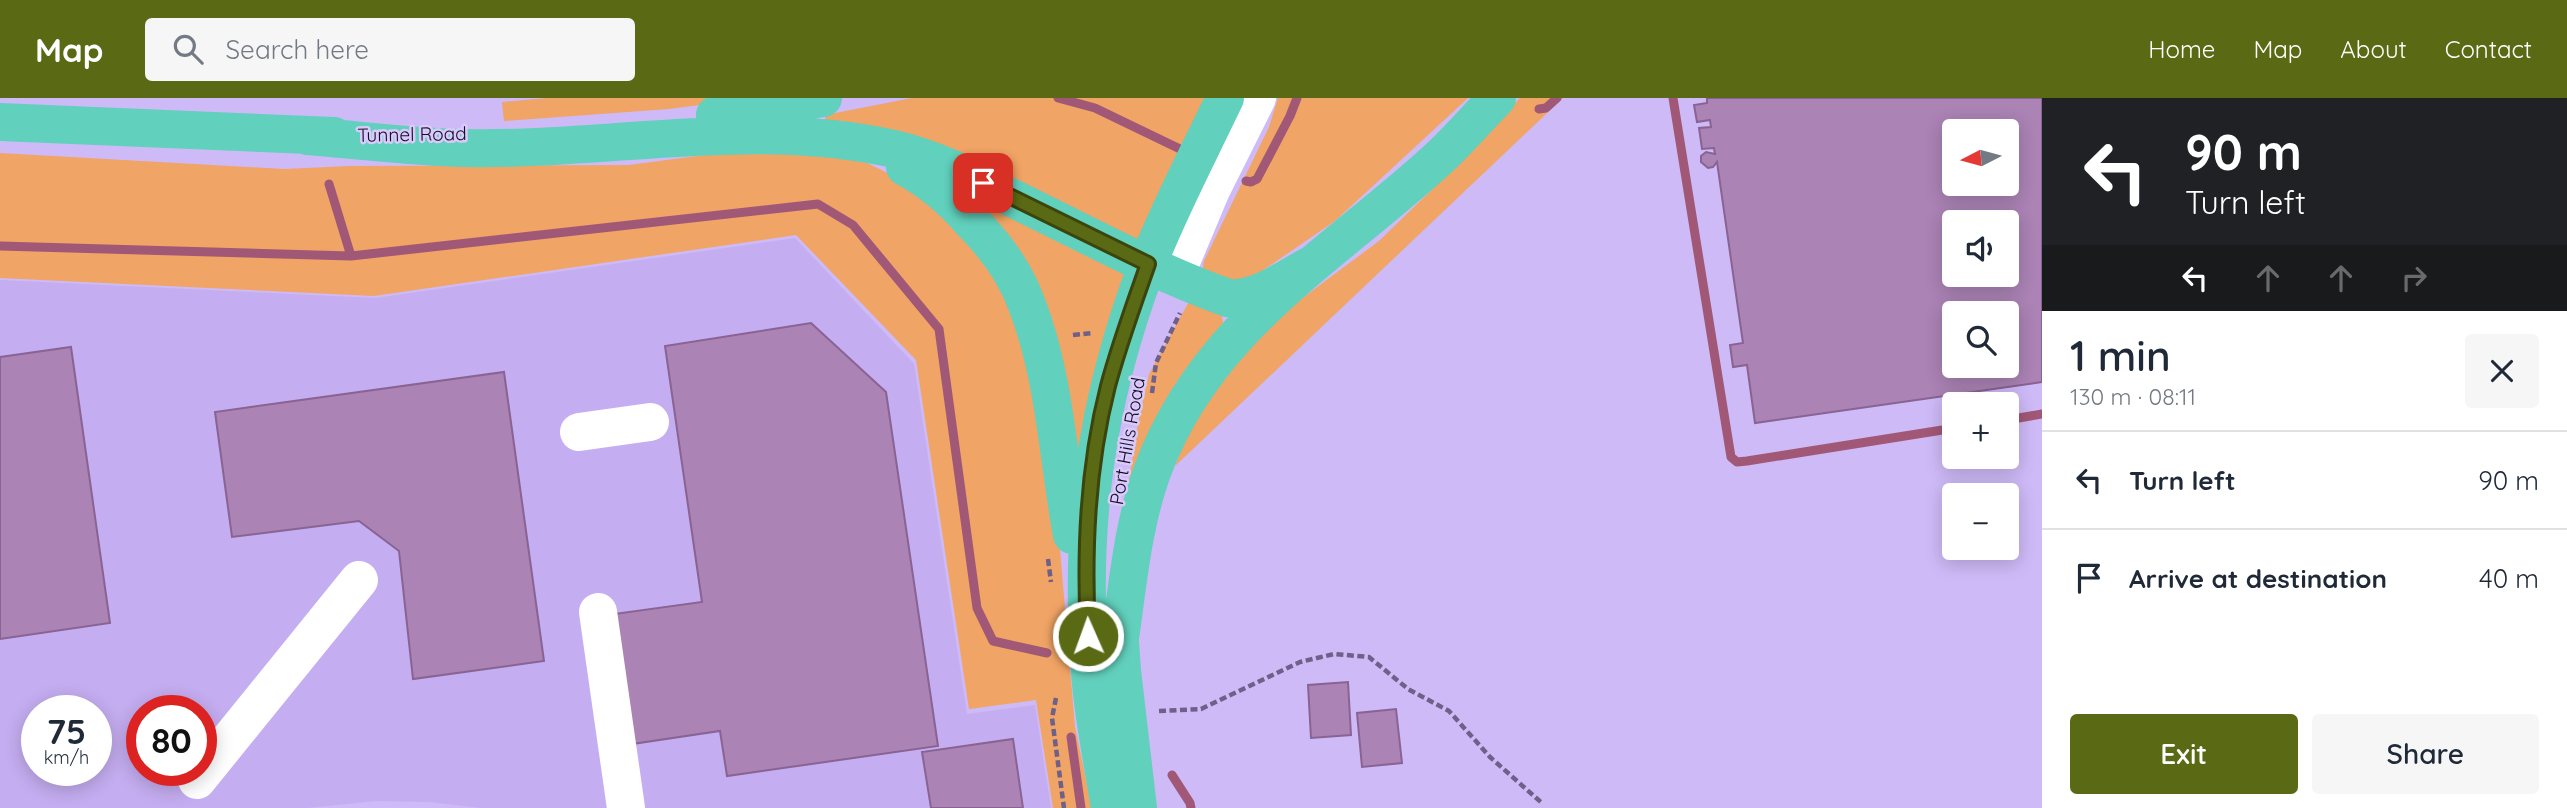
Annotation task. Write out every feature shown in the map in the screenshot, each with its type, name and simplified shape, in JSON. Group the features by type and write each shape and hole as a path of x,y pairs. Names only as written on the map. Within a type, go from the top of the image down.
{"highway":[{"name":"Tunnel Road","path":"0,122 307,136 492,133 606,126 721,114 823,98"},
{"name":"Port Hills Road","path":"1110,808 1090,674 1087,617 1087,541 1097,439 1118,352 1161,270 1225,98"},
{"path":"1120,638 1138,514 1153,469 1175,422 1211,368 1239,332 1273,297 1438,158 1497,98"},
{"path":"307,136 466,148 587,144 714,135 788,135 865,144 917,155 961,172 1161,270 1228,298 1241,299 1313,264"},
{"path":"865,144 942,191 990,241 1026,302 1038,337 1047,378 1087,617"},
{"name":"Port Hills Road","path":"1138,808 1126,711 1112,536 1127,418 1155,319 1161,270"}],"street":[{"name":"Port Hills Road","path":"1161,270 1211,190 1257,98"},
{"path":"579,432 650,422"},
{"path":"217,762 359,580"},
{"path":"598,612 626,808"}],"path":[{"path":"1063,337 1100,332"},
{"path":"1047,557 1052,594"},
{"path":"1126,711 1201,709 1300,662 1334,654 1369,657 1408,690 1449,710 1490,757 1543,804"},
{"path":"1057,690 1052,718 1064,808"}],"shaded area":[{"path":"548,98 754,98 669,109 504,121 502,102"},
{"path":"912,98 1205,98 1139,240 826,127 825,115"},
{"path":"1278,98 1468,98 1335,221 1253,277 1237,283 1201,279 1204,261 1269,127"},
{"path":"1520,98 1563,98 1175,466 1191,426 1224,372 1293,305 1379,241 1453,169"},
{"path":"801,149 867,163 904,181 955,221 1015,305 1054,478 1075,727 1092,808 1053,808 1036,700 969,709 916,360 796,235 374,296 0,278 0,153 284,169 351,166 629,165 727,152"},
{"path":"962,186 1128,269 1079,496 1067,436"},
{"path":"795,238 914,364 967,714 1035,705 1051,808 481,808 430,802 376,801 307,808 0,808 0,280 375,298"},
{"path":"1191,298 1221,310 1224,329 1127,493 1149,374"}],"building":[{"path":"1707,98 2042,98 2042,382 1972,392 1942,392 1942,396 1755,423 1747,365 1733,367 1730,345 1743,343 1717,162 1708,168 1701,162 1701,156 1706,152 1715,154 1714,148 1702,149 1699,128 1711,127 1710,120 1697,122 1694,105 1707,103"},
{"path":"811,323 886,392 938,746 727,776 720,731 632,744 614,614 702,602 665,346"},
{"path":"71,347 110,623 0,639 0,357"},
{"path":"504,372 544,661 413,679 399,551 359,521 232,537 215,412"},
{"path":"1348,682 1351,735 1311,738 1308,685"},
{"path":"1396,709 1402,763 1362,767 1357,713"},
{"path":"1013,739 1023,808 931,808 922,752"}],"waterway":[{"path":"1058,98 1095,108 1180,149"},
{"path":"1246,181 1257,179 1297,98"},
{"path":"1539,109 1546,108 1557,98"},
{"path":"1673,98 1731,457 1737,462 1747,461 1942,430"},
{"path":"329,184 351,256"},
{"path":"0,246 351,256 818,204 853,225 939,329 977,608 993,641 1047,653"},
{"path":"2019,418 2042,414"},
{"path":"1071,737 1081,808"},
{"path":"1172,775 1191,808"}],"route":[{"path":"983,183 1148,264 1108,387 1097,439 1087,541 1088,636"}]}
